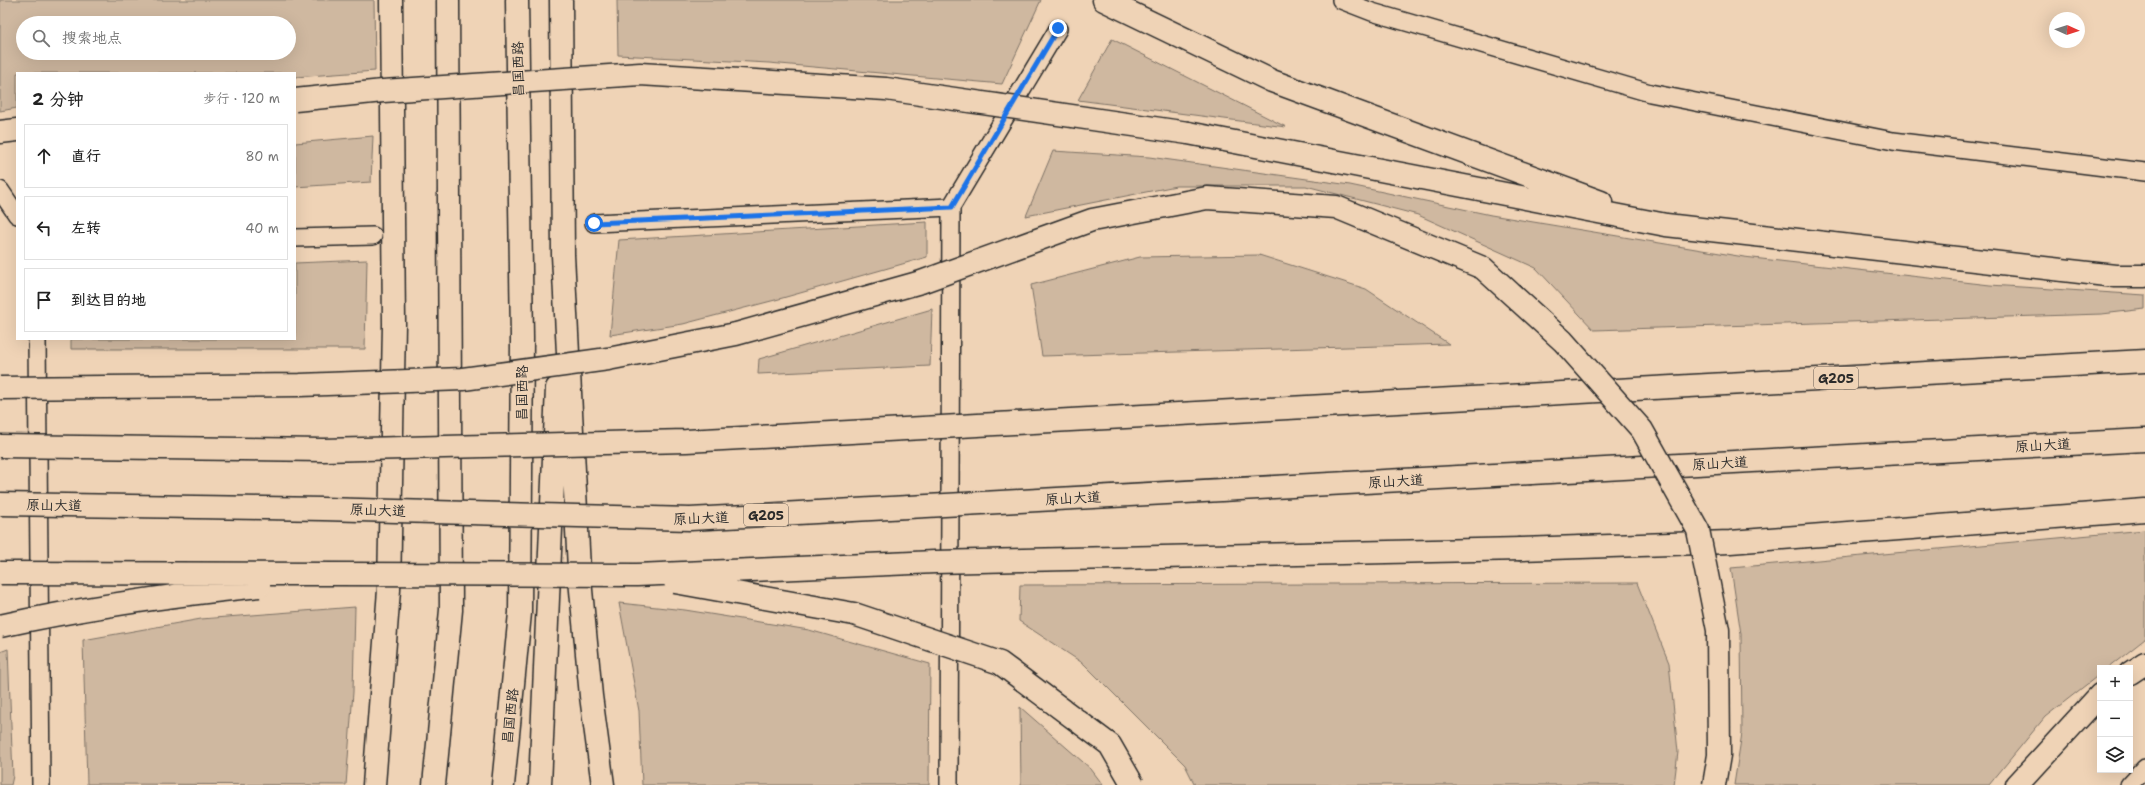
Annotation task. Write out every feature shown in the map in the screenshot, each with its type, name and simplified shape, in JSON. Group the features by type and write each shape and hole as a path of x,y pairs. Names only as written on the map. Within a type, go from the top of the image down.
{"highway":[{"path":"374,785 389,582 394,324 391,0"},
{"path":"434,785 451,610 448,0"},
{"name":"昌国西路","path":"503,785 520,613 522,338 517,0"},
{"path":"540,785 562,255 561,0"},
{"path":"1104,0 1272,81 1666,225"},
{"path":"296,100 383,91 640,74 886,89 1188,133 1666,225 2115,276 2145,276"},
{"path":"0,132 16,130"},
{"path":"0,388 300,385 463,379 608,360 736,334 921,282 1092,220 1207,198 1336,207 1483,268 1563,341 1642,430 1698,530 1700,537 1718,630 1719,755 1714,785"},
{"path":"562,255 579,569 591,696 603,785"},
{"name":"G205","path":"0,446 323,450 686,441 2145,361"},
{"name":"原山大道","path":"0,504 323,509 690,519 2145,440"},
{"path":"0,573 637,575 936,562 1521,549 1730,542 2145,510"},
{"path":"0,626 46,616 178,594 390,574"},
{"path":"637,575 854,614 1000,662 1110,745 1133,785"},
{"path":"2133,671 2145,663"},
{"path":"2017,785 2097,698"}],"lane":[{"path":"1341,0 1372,12 1650,93 1893,141 2145,172"},
{"path":"949,785 952,207 1058,28"},
{"path":"0,190 16,214"},
{"path":"594,223 952,207"},
{"path":"296,238 373,236"},
{"path":"37,340 42,785"},
{"path":"2129,785 2145,768"}],"shaded area":[{"path":"0,0 374,0 375,71 296,77 296,72 16,72 16,108 0,111"},
{"path":"617,0 1041,0 1002,84 769,63 618,55"},
{"path":"1112,39 1286,127 1078,100"},
{"path":"373,136 371,182 296,187 296,143"},
{"path":"1053,151 1149,157 1350,185 1491,215 1744,257 1990,285 2145,295 2145,309 2102,314 1594,330 1536,268 1418,215 1306,186 1176,186 1026,216"},
{"path":"927,222 927,257 779,299 683,324 610,335 619,240"},
{"path":"1259,255 1366,289 1449,344 1042,356 1031,285 1140,257"},
{"path":"367,260 365,349 71,349 71,340 296,340 296,263"},
{"path":"932,309 930,366 758,374 759,359"},
{"path":"2145,530 2145,639 2112,665 2097,665 2097,676 2045,717 1989,785 1734,785 1742,733 1741,634 1731,568"},
{"path":"1637,583 1669,663 1678,752 1674,785 1195,785 1185,765 1084,664 1019,621 1020,585"},
{"path":"619,603 685,610 809,630 930,664 929,785 642,785 639,711"},
{"path":"355,607 353,692 346,785 87,784 83,640 201,619"},
{"path":"8,649 13,776 11,785 0,785 0,652"},
{"path":"1020,707 1091,769 1103,785 1021,785"}],"route":[{"path":"594,223 952,207 1058,28"}]}
